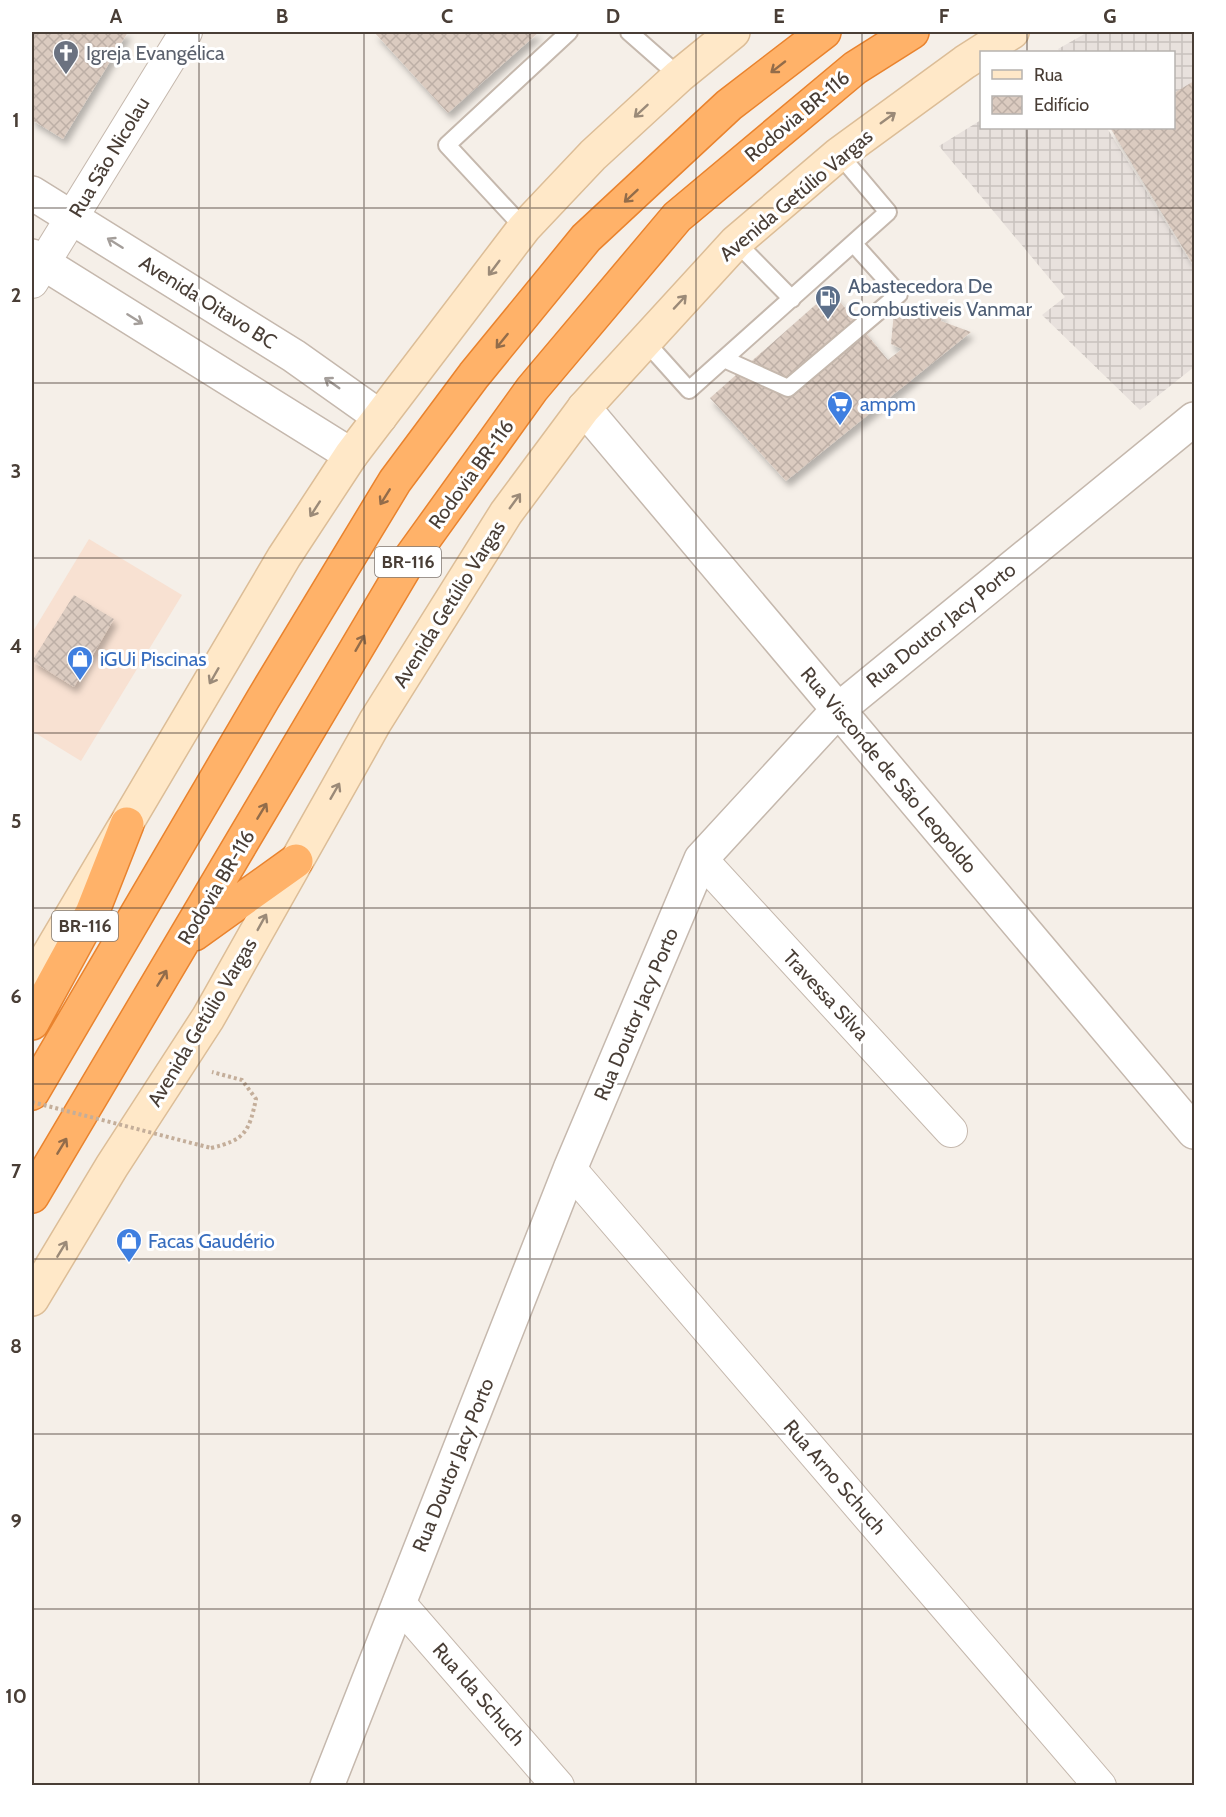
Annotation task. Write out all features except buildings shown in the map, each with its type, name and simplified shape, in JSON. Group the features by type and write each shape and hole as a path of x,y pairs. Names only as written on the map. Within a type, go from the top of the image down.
{"highway":[{"name":"BR-116","path":"32,1094 251,718 395,481 474,375 586,238 729,105 824,32"},
{"name":"Rodovia BR-116","path":"32,1196 409,560 532,389 677,218 855,68 912,32"},
{"name":"BR-116","path":"32,1023 92,913 127,824"},
{"name":"BR-116","path":"183,942 296,861"}],"main road":[{"path":"32,983 284,557 351,455 524,228 593,155 679,76 733,32"},
{"name":"Avenida Getúlio Vargas","path":"982,51 1012,32"},
{"name":"Avenida Getúlio Vargas","path":"32,1299 112,1166 208,1018 375,722 500,523 584,408 736,242 839,154 980,52"}],"street":[{"name":"Rua São Nicolau","path":"35,267 73,216 186,32"},
{"name":"Avenida Oitavo BC","path":"32,193 73,216 294,356 380,417"},
{"path":"35,267 263,399 351,455"},
{"path":"263,399 294,356"},
{"name":"Rua Visconde de São Leopoldo","path":"584,408 1194,1132"},
{"name":"Rua Doutor Jacy Porto","path":"327,1785 570,1169 702,860 838,710 1194,419"},
{"name":"Travessa Silva","path":"702,860 951,1131"},
{"name":"Rua Arno Schuch","path":"570,1169 1100,1785"},
{"name":"Rua Ida Schuch","path":"399,1603 558,1785"}],"lane":[{"path":"524,228 447,145 569,32"},
{"path":"629,32 679,76"},
{"path":"644,340 689,390 888,212 839,154"},
{"path":"736,242 792,299"},
{"path":"724,359 788,388 899,294 854,244"}],"path":[{"path":"32,1102 211,1148 234,1142 250,1126 256,1099 242,1080 210,1071 201,1073"},
{"path":"162,1139 164,1129"}],"shaded area":[{"path":"1088,32 1194,32 1194,266 1111,129 1175,129 1175,51 1059,51 1058,49"},
{"path":"980,121 980,129 1108,129 1194,268 1194,367 1140,410 1042,315 1065,297 939,146"},
{"name":"iGUi Piscinas","path":"89,539 182,595 81,761 32,731 32,633"}],"place":[{"name":"Igreja Evangélica","path":"66,76"},
{"name":"Abastecedora De Combustiveis Vanmar","path":"828,321"},
{"name":"ampm","path":"840,427"},
{"name":"iGUi Piscinas","path":"80,682"},
{"name":"Facas Gaudério","path":"129,1264"}]}
